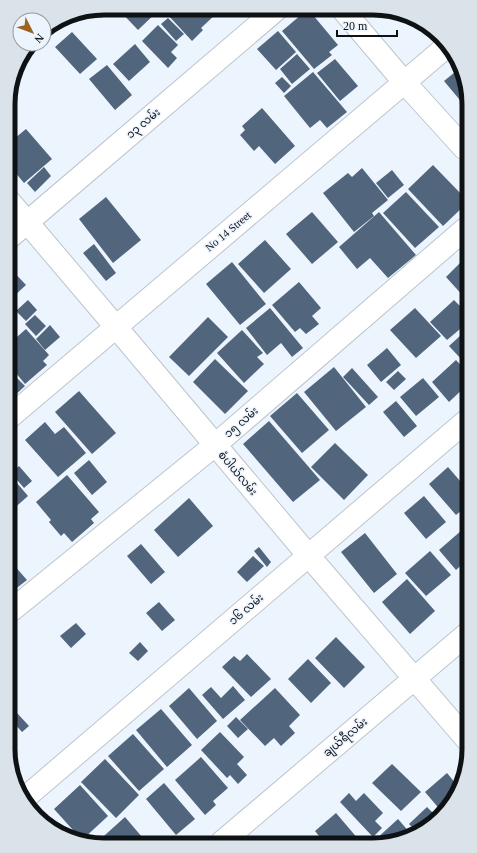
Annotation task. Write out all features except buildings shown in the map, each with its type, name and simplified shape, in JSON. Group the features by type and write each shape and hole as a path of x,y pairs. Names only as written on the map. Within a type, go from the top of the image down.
{"street":[{"name":"၁၃ လမ်း","path":"15,232 270,15"},
{"path":"347,15 404,82 462,146"},
{"name":"No 14 Street","path":"15,413 443,49"},
{"name":"စံပါယ်လမ်း","path":"15,208 214,445 462,734"},
{"name":"၁၅ လမ်း","path":"15,608 214,445 462,232"},
{"name":"၁၆ လမ်း","path":"28,795 462,424"},
{"name":"ချယ်ရီလမ်း","path":"227,838 462,638"}]}
